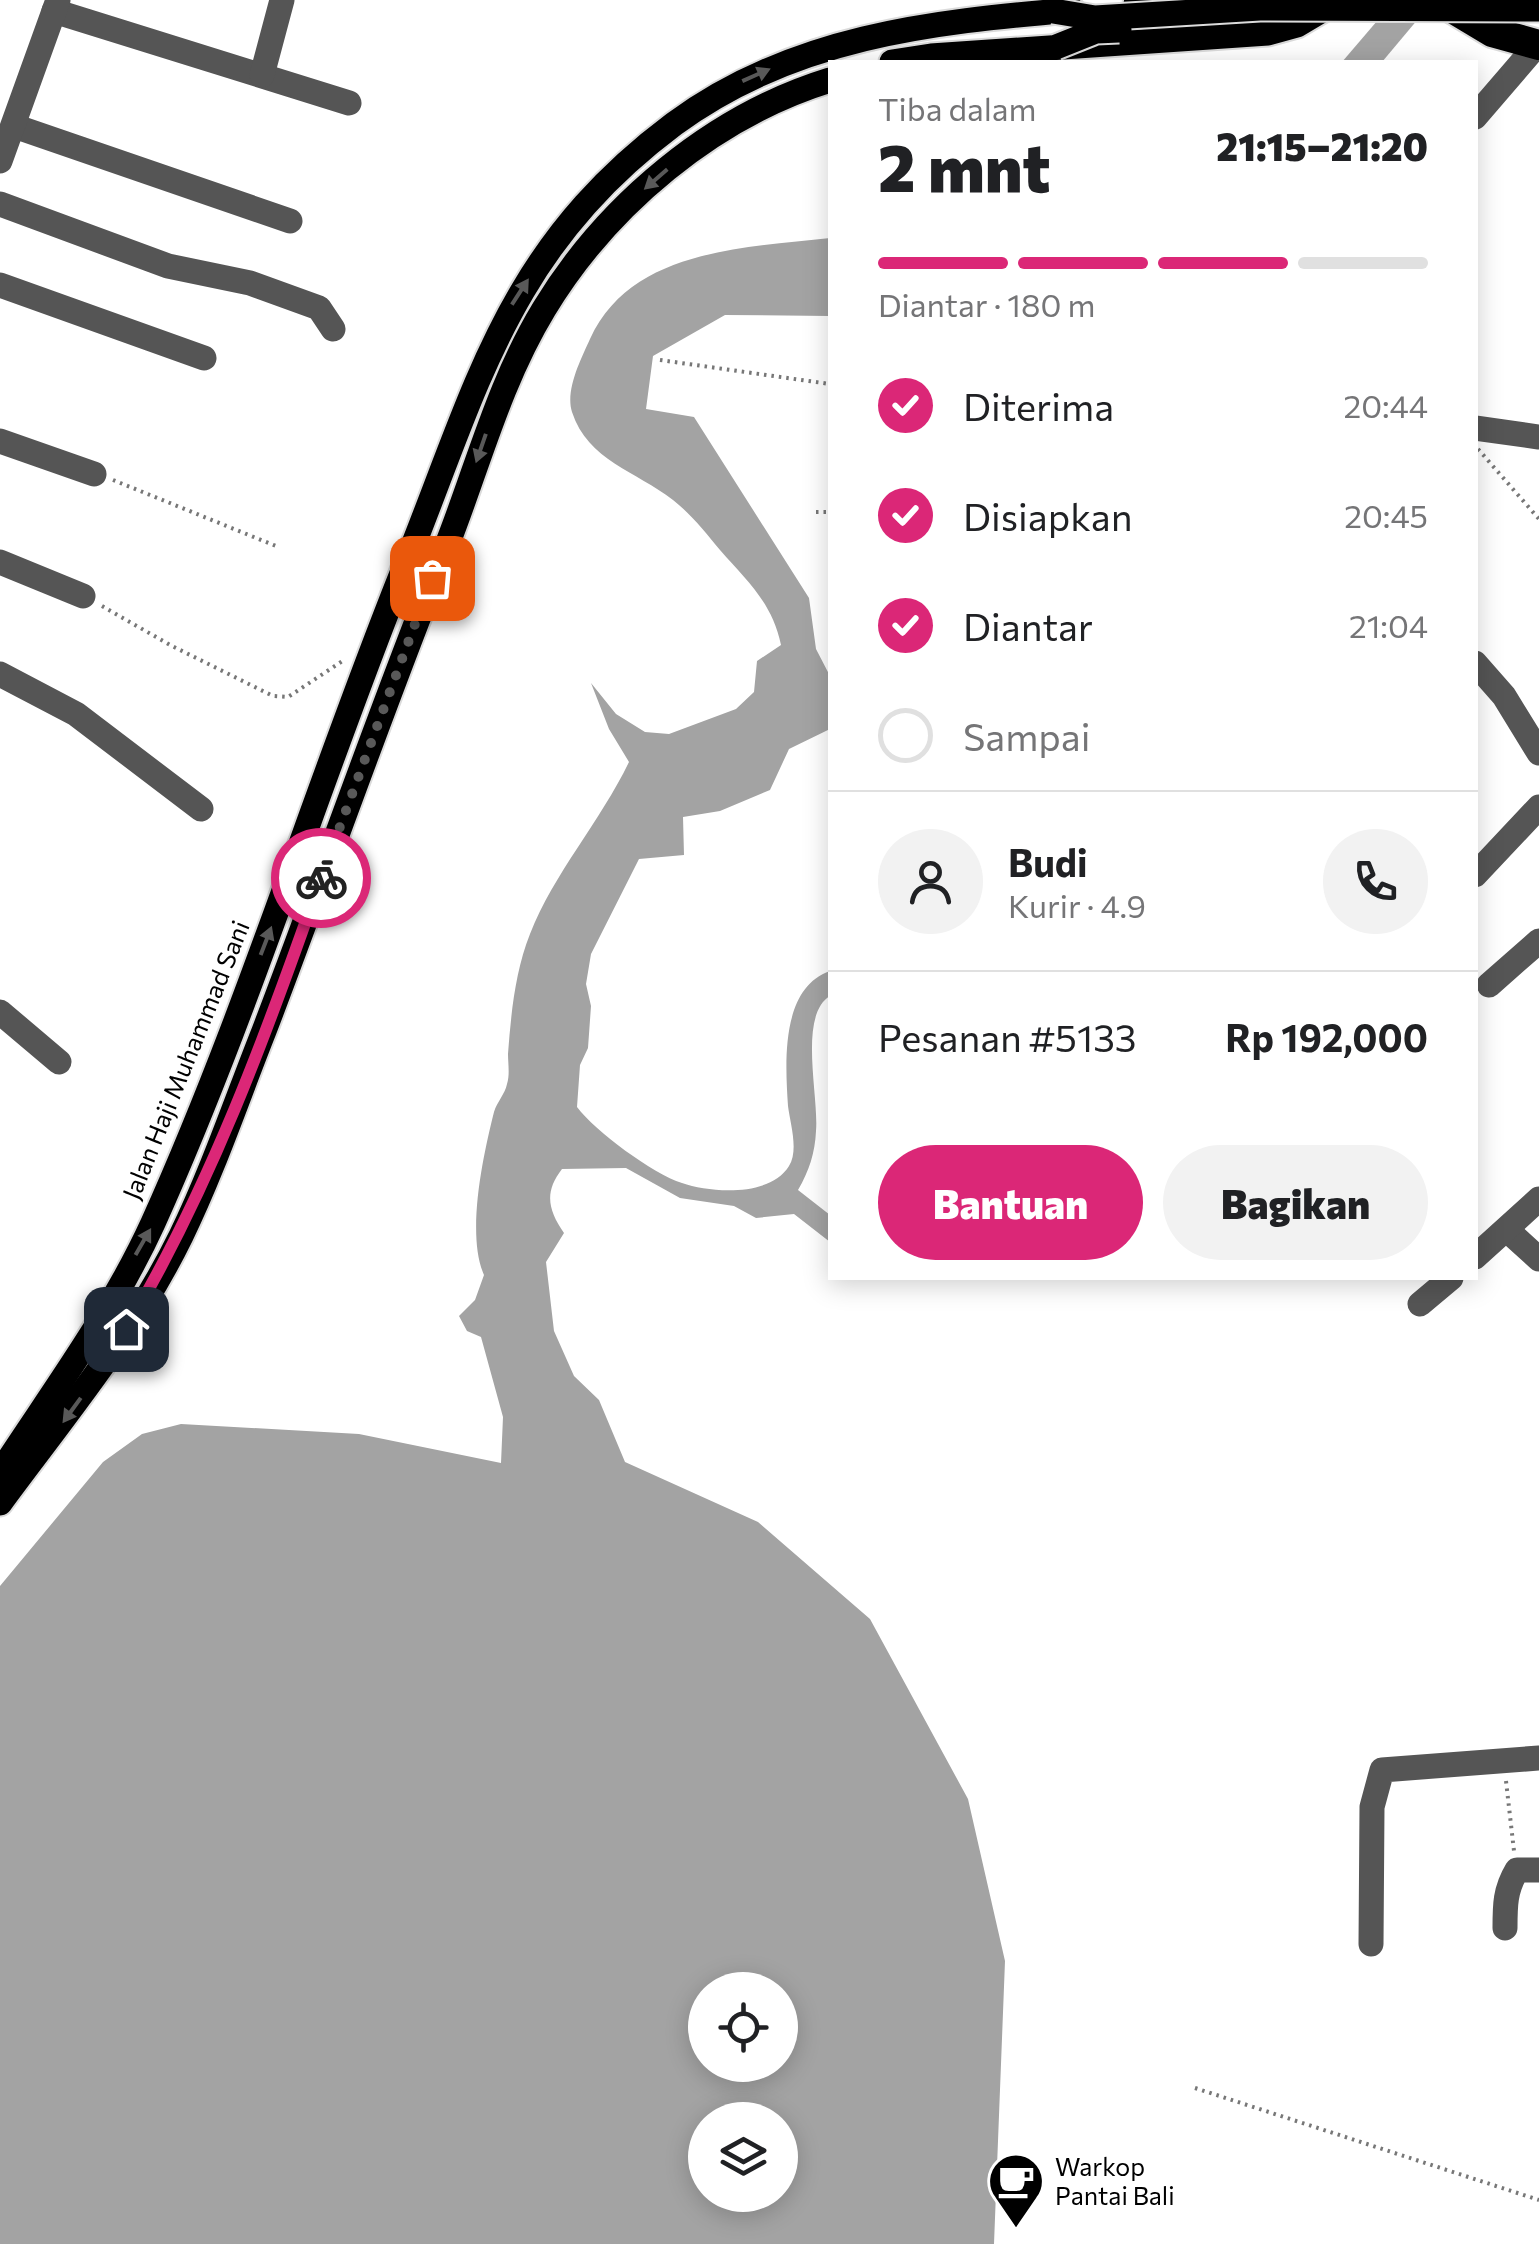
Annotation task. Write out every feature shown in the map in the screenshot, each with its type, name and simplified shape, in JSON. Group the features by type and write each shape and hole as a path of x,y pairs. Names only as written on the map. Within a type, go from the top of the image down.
{"highway":[{"path":"1441,1 1492,32 1538,37"}],"main road":[{"name":"Jalan Haji Muhammad Sani","path":"2,1490 151,1228 274,919 474,378 504,317 558,235 612,176 674,124 732,86 811,51 930,24 1180,0"},
{"path":"914,60 1268,33 1297,25 1337,0"},
{"path":"1052,11 1095,18 1260,8 1539,10"},
{"path":"1056,47 1096,31 1261,22 1538,37"},
{"name":"Jalan Haji Muhammad Sani","path":"2,1490 108,1359 180,1238 303,929 402,650 518,357 544,308 581,257 635,197 683,155 748,114 828,81"},
{"path":"374,641 402,650"}],"street":[{"path":"262,75 282,0"},
{"path":"0,161 56,6 349,103"},
{"path":"1478,113 1538,37"},
{"path":"14,126 290,221"},
{"path":"0,204 168,266 250,283 319,308 333,330"},
{"path":"0,285 204,358"},
{"path":"1478,428 1539,437"},
{"path":"0,441 94,474"},
{"path":"0,562 82,596"},
{"path":"1478,666 1504,696 1539,753"},
{"path":"0,674 76,714 201,808"},
{"path":"1478,872 1539,806"},
{"path":"1490,985 1539,941"},
{"path":"0,1012 59,1062"},
{"path":"1478,1254 1539,1199"},
{"path":"1506,1230 1539,1259"},
{"path":"1420,1304 1449,1280"},
{"path":"1371,1944 1372,1807 1382,1770 1539,1758"},
{"path":"1506,1928 1506,1890 1528,1870"}],"path":[{"path":"660,360 828,384"},
{"path":"1478,448 1539,519"},
{"path":"94,474 222,521 276,546"},
{"path":"816,512 828,512"},
{"path":"82,596 273,696 288,697 374,641"},
{"path":"1504,1761 1528,1870"},
{"path":"1195,2088 1539,2200"}],"shaded area":[{"path":"1395,0 1434,0 1384,60 1344,60"},
{"path":"828,238 828,316 725,315 653,356 646,409 694,417 809,598 816,649 828,672 828,730 789,749 770,790 720,811 683,817 684,855 639,859 591,954 586,984 591,1006 588,1048 580,1065 577,1107 625,1151 682,1183 739,1190 768,1183 780,1176 792,1160 786,1068 794,1009 802,993 828,972 828,998 820,1006 812,1038 814,1147 798,1190 828,1213 828,1240 794,1214 756,1218 734,1206 680,1198 626,1168 562,1169 552,1185 550,1201 564,1233 546,1262 554,1331 574,1376 599,1400 625,1462 758,1522 870,1619 968,1799 1005,1961 994,2244 0,2244 0,1586 103,1462 142,1434 181,1424 359,1434 501,1463 503,1417 481,1337 467,1331 459,1316 475,1300 484,1275 476,1238 478,1195 494,1112 508,1080 512,1008 525,948 552,890 629,762 609,729 591,683 616,714 645,732 669,734 736,709 754,692 757,661 781,645 771,616 757,593 692,518 659,490 601,454 579,429 572,412 572,385 579,365 609,309 633,287 661,270 693,258"}],"way so far":[{"path":"321,878 402,650 432,578"}],"place":[{"name":"Warkop Pantai Bali","path":"1016,2230"}],"route":[{"path":"126,1329 180,1238 216,1155 321,878"}]}
